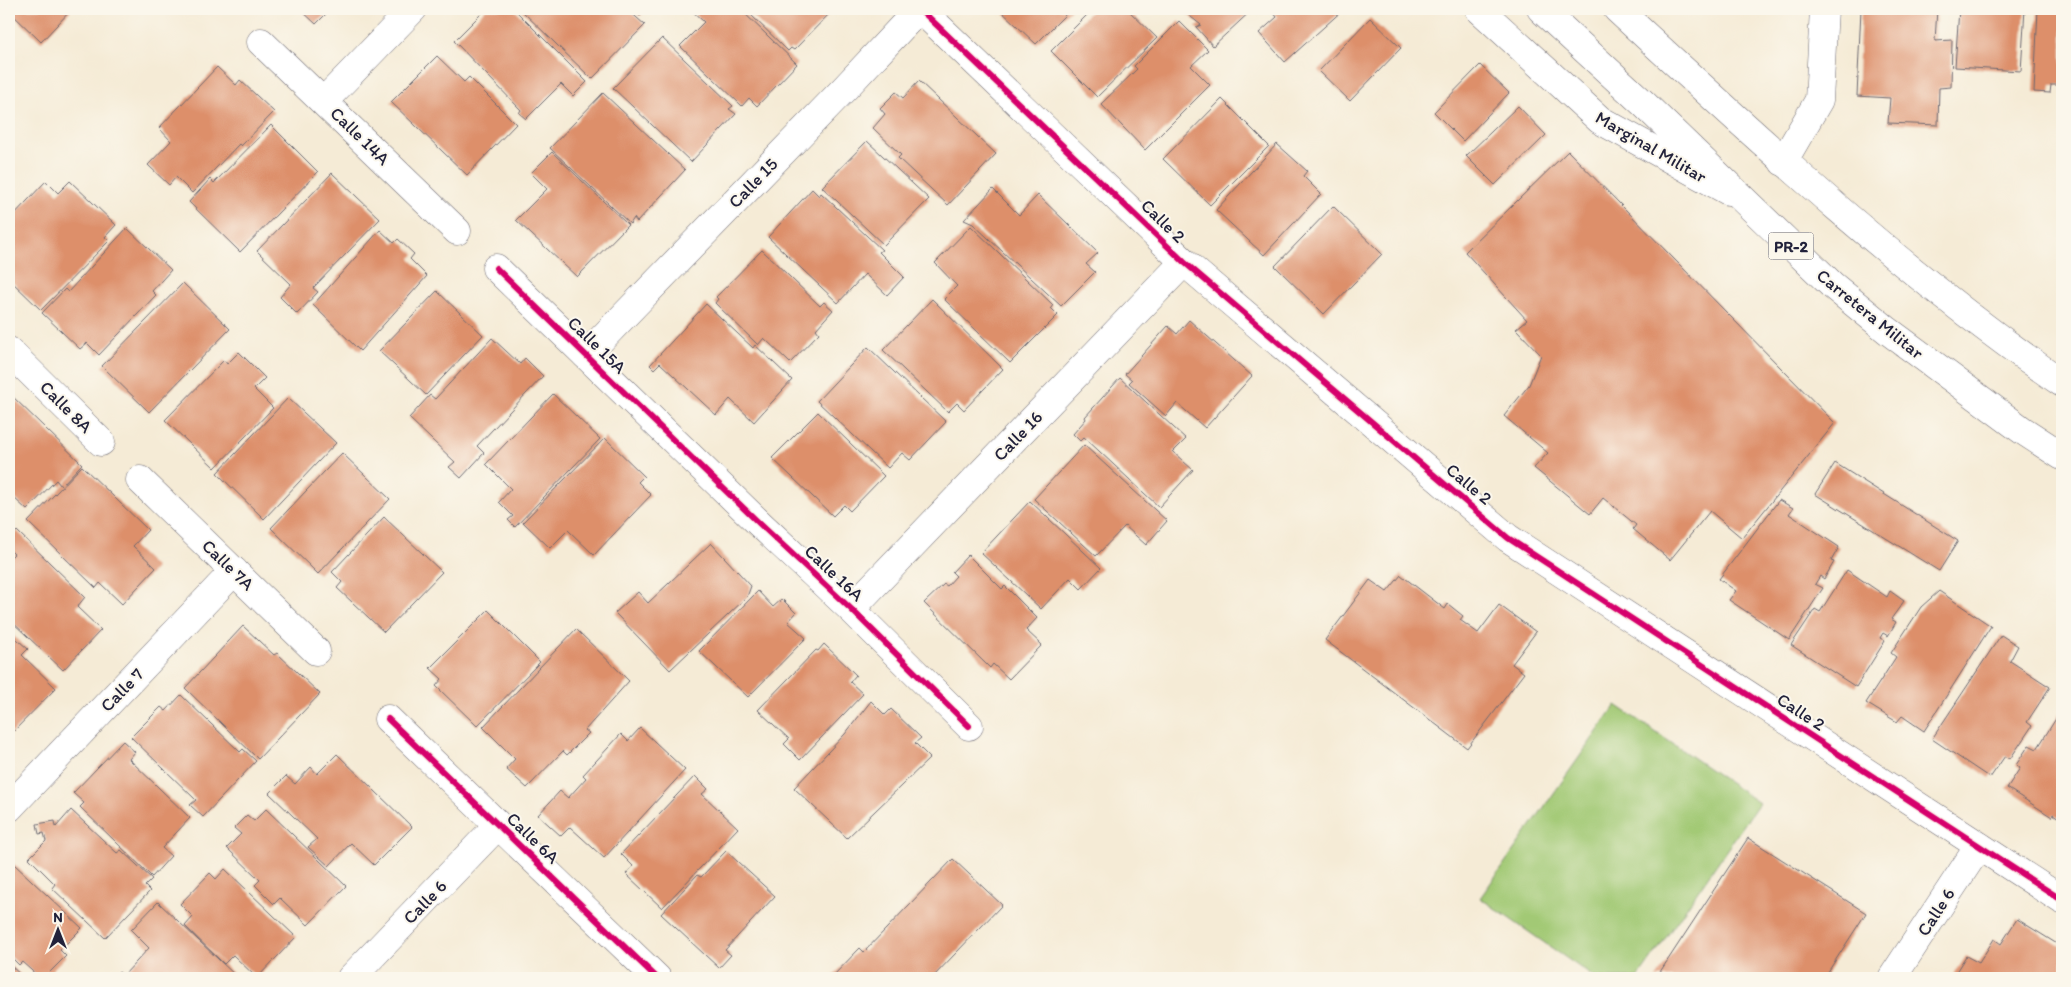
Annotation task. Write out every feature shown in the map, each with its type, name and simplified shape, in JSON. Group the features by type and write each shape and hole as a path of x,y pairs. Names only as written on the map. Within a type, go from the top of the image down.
{"street":[{"path":"324,101 413,9"},
{"name":"Calle 2","path":"919,9 1184,262 1508,538 2062,900"},
{"name":"Calle 15","path":"586,355 919,9"},
{"name":"Marginal Militar","path":"1479,9 1600,120 1739,197"},
{"name":"Carretera Militar","path":"1541,9 1644,104 1832,285 1887,330 2022,430 2062,456"},
{"path":"1617,9 1783,162 1911,271 2020,354 2062,382"},
{"path":"1783,162 1818,100 1824,9"},
{"name":"Calle 14A","path":"261,42 457,231"},
{"name":"Calle 16","path":"851,609 1184,262"},
{"name":"Calle 15A","path":"496,268 677,444"},
{"name":"Calle 8A","path":"9,351 101,442"},
{"name":"Calle 16A","path":"677,444 851,609 969,726"},
{"name":"Calle 7A","path":"140,480 316,651"},
{"name":"Calle 7","path":"9,808 234,571"},
{"name":"Calle 6A","path":"388,719 657,978"},
{"name":"Calle 6","path":"351,978 498,825"},
{"name":"Calle 6","path":"1892,978 1979,846"}],"green space":[{"path":"1616,705 1759,803 1638,978 1595,978 1480,898"}],"building":[{"path":"9,9 72,9 41,42"},
{"path":"300,9 331,9 316,24"},
{"path":"486,9 514,9 587,82 573,96 561,84 526,119 519,113 521,110 454,41"},
{"path":"520,9 627,9 645,25 592,79"},
{"path":"632,9 647,9 640,16"},
{"path":"690,9 740,9 797,64 757,106 749,98 742,106 680,46 704,22"},
{"path":"755,9 834,9 794,50 791,48 788,51 750,14"},
{"path":"999,9 1071,9 1036,44"},
{"path":"1093,9 1127,9 1157,38 1097,97 1051,51"},
{"path":"1190,9 1253,9 1213,46 1196,27 1201,25 1186,13"},
{"path":"1277,9 1344,9 1285,62 1259,33 1277,17 1273,12"},
{"path":"1861,9 1937,9 1935,41 1952,40 1951,87 1939,88 1938,125 1888,123 1890,98 1857,96"},
{"path":"1959,9 2025,9 2021,71 1955,67"},
{"path":"2038,9 2062,9 2062,85 2051,85 2050,93 2034,92"},
{"path":"1370,18 1401,48 1350,101 1319,71"},
{"path":"1179,21 1208,50 1191,66 1210,85 1145,150 1101,104 1137,69 1134,66"},
{"path":"662,38 733,106 729,109 736,114 691,162 613,88"},
{"path":"437,56 464,82 469,77 516,124 467,175 391,102"},
{"path":"1480,65 1509,93 1463,141 1434,112"},
{"path":"217,67 236,85 240,80 274,112 241,146 239,144 192,193 176,177 169,185 148,165 171,141 159,128"},
{"path":"919,81 996,154 948,205 898,158 901,155 873,128 885,114 880,108 896,92 903,98"},
{"path":"603,93 685,170 637,222 634,218 630,224 550,148"},
{"path":"1222,99 1269,146 1210,205 1163,159"},
{"path":"1518,106 1546,135 1495,185 1466,156"},
{"path":"271,125 318,172 240,252 189,202 210,179 214,183"},
{"path":"867,141 929,199 884,245 822,187"},
{"path":"1277,144 1307,171 1303,176 1321,194 1264,255 1216,210"},
{"path":"1568,151 1835,423 1742,538 1710,511 1670,560 1633,529 1636,525 1603,498 1590,514 1534,468 1548,453 1504,416 1529,385 1541,355 1516,329 1527,320 1465,252"},
{"path":"552,152 628,225 577,277 516,220 547,189 531,173"},
{"path":"332,173 380,219 313,288 318,292 297,314 280,297 291,284 257,251"},
{"path":"46,181 58,193 70,181 116,225 105,237 109,241 41,310 9,279 9,220"},
{"path":"812,189 819,196 821,193 882,250 879,252 904,277 887,295 865,274 838,303 768,237"},
{"path":"993,189 1019,215 1038,195 1098,253 1086,264 1095,272 1061,306 973,224 964,220"},
{"path":"1333,206 1382,254 1324,314 1275,266"},
{"path":"971,226 1053,305 1051,308 1058,315 1010,363 944,299 957,286 935,263"},
{"path":"127,228 171,270 152,291 156,295 99,355 87,343 80,349 42,313 65,289 68,292"},
{"path":"380,230 394,243 398,239 414,254 410,259 427,276 360,351 313,305"},
{"path":"762,250 820,306 824,302 833,310 816,329 819,333 790,363 764,338 758,345 715,303 718,299 716,297"},
{"path":"183,283 230,329 149,412 102,366"},
{"path":"437,291 483,335 426,395 379,351"},
{"path":"932,299 1003,369 964,410 957,403 948,412 883,350"},
{"path":"706,304 753,348 755,345 792,380 754,422 730,399 716,415 660,363 654,369 650,365"},
{"path":"1189,320 1252,376 1205,428 1177,403 1166,416 1129,383 1132,380 1125,374 1168,326 1177,334"},
{"path":"492,338 520,364 525,358 543,376 477,446 484,453 461,478 449,467 455,462 409,418 430,395 435,399"},
{"path":"868,347 946,422 910,460 902,453 888,468 817,401"},
{"path":"239,352 265,378 254,389 273,408 215,468 165,420 224,360 227,364"},
{"path":"1120,378 1186,439 1173,452 1193,470 1159,507 1084,437 1080,441 1073,434 1086,419 1085,417"},
{"path":"9,393 82,464 61,486 56,480 27,510 13,497 9,501"},
{"path":"553,394 600,439 515,527 508,520 513,516 499,502 511,489 486,464"},
{"path":"288,398 336,443 264,519 217,473"},
{"path":"818,412 884,476 850,511 844,505 833,516 772,458"},
{"path":"605,438 644,476 638,482 651,495 594,555 568,530 550,548 523,522"},
{"path":"1084,445 1167,521 1146,545 1125,526 1096,556 1034,499"},
{"path":"342,453 390,499 318,574 271,528"},
{"path":"1835,463 1958,541 1939,571 1815,494"},
{"path":"82,466 148,530 133,546 156,568 122,604 100,583 96,588 28,522"},
{"path":"1779,500 1793,508 1789,514 1839,547 1831,561 1834,562 1824,579 1820,576 1815,584 1823,588 1789,640 1729,600 1736,591 1719,579"},
{"path":"1030,501 1101,568 1081,589 1070,578 1041,609 981,553"},
{"path":"384,517 442,572 384,632 337,588 342,582 332,572"},
{"path":"17,531 85,597 77,607 101,630 63,670 9,619 9,559 14,554 9,549 9,539"},
{"path":"711,543 751,586 747,597 670,670 615,613 638,592 648,603"},
{"path":"968,555 1002,589 1005,586 1037,618 1026,630 1042,645 1009,679 993,664 990,668 924,603 944,584 947,586 956,576 952,572"},
{"path":"1847,570 1887,597 1890,591 1904,601 1891,619 1896,622 1888,636 1883,633 1880,638 1885,641 1856,687 1791,645 1815,609 1820,612"},
{"path":"1401,575 1445,609 1448,604 1463,616 1460,620 1478,633 1499,605 1536,632 1512,664 1524,673 1467,748 1325,640 1370,580 1387,592"},
{"path":"758,591 773,607 782,599 796,613 788,622 806,638 748,697 699,651"},
{"path":"1939,591 1991,626 1924,731 1902,716 1897,722 1866,703 1896,657 1891,653 1921,607"},
{"path":"488,610 540,662 477,726 436,686 442,679 430,668"},
{"path":"243,626 274,655 277,653 320,694 258,759 185,688"},
{"path":"576,629 629,681 585,730 589,733 567,755 563,751 527,788 506,769 515,759 483,727"},
{"path":"9,632 28,649 22,655 56,688 9,736"},
{"path":"2001,635 2018,646 2010,661 2050,687 2027,722 2032,726 2010,759 2005,756 1990,778 1932,739"},
{"path":"824,644 856,675 850,682 863,694 800,760 784,744 789,739 758,710"},
{"path":"181,695 240,752 243,749 256,761 203,817 190,805 196,800 131,737 161,707 166,711"},
{"path":"871,701 885,715 891,709 921,738 915,743 930,758 847,838 794,788 845,734"},
{"path":"2062,709 2062,820 2053,814 2052,817 2007,788 2020,768 2016,765 2029,745 2037,749"},
{"path":"640,728 685,770 604,858 570,827 561,836 538,815 560,791 568,798 586,778 583,775 621,734 628,741"},
{"path":"123,741 135,752 129,759 190,818 162,848 171,856 152,877 80,807 84,803 73,793"},
{"path":"337,754 412,827 374,865 351,843 329,866 308,847 317,839 269,793 286,776 295,784 311,767 317,774"},
{"path":"695,776 708,789 702,794 738,828 662,908 626,874 633,866 621,854"},
{"path":"266,809 346,886 308,925 280,898 274,904 255,885 260,880 227,848 241,834 234,828 247,815 254,821"},
{"path":"71,810 117,853 121,850 152,879 145,886 150,891 105,938 52,888 55,884 29,858 46,841 44,833 39,834 37,824 55,821 56,827"},
{"path":"1748,838 1866,913 1824,978 1656,978"},
{"path":"726,851 775,896 725,950 731,955 719,968 661,914 697,875 701,877"},
{"path":"953,859 1002,905 932,978 831,978 860,948 864,952"},
{"path":"14,864 82,928 60,950 66,956 44,978 40,978 22,962 19,965 11,957 9,960 9,870"},
{"path":"225,869 296,937 257,978 233,955 224,964 185,926 193,917 180,904 210,873 216,879"},
{"path":"158,902 238,978 127,978 124,975 149,948 131,930"},
{"path":"2017,919 2062,947 2062,975 2060,978 1952,978 1966,956 1979,963 1994,939 2001,944"},
{"path":"9,964 24,978 9,978"},
{"path":"119,972 126,978 113,978"}],"cycle path":[{"path":"920,9 1184,262 1508,538 2062,900"},
{"path":"496,268 760,524 851,609 969,726"},
{"path":"388,719 657,978"}]}
